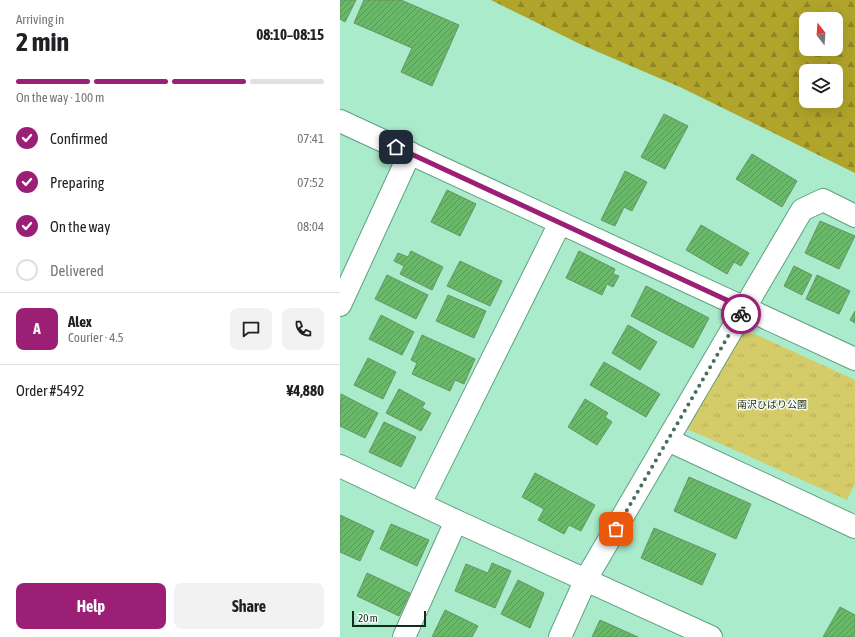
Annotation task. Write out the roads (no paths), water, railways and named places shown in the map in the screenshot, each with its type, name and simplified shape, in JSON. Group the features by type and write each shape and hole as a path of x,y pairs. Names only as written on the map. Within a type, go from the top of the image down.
{"street":[{"path":"340,121 855,359"},
{"path":"340,305 410,153"},
{"path":"560,637 586,580 802,210 823,200 855,216"},
{"path":"420,504 560,223"},
{"path":"668,440 855,527"},
{"path":"340,466 456,522 711,637"},
{"path":"404,637 456,522"}],"park label":[{"name":"南沢ひばり公園","path":"772,404"}]}
